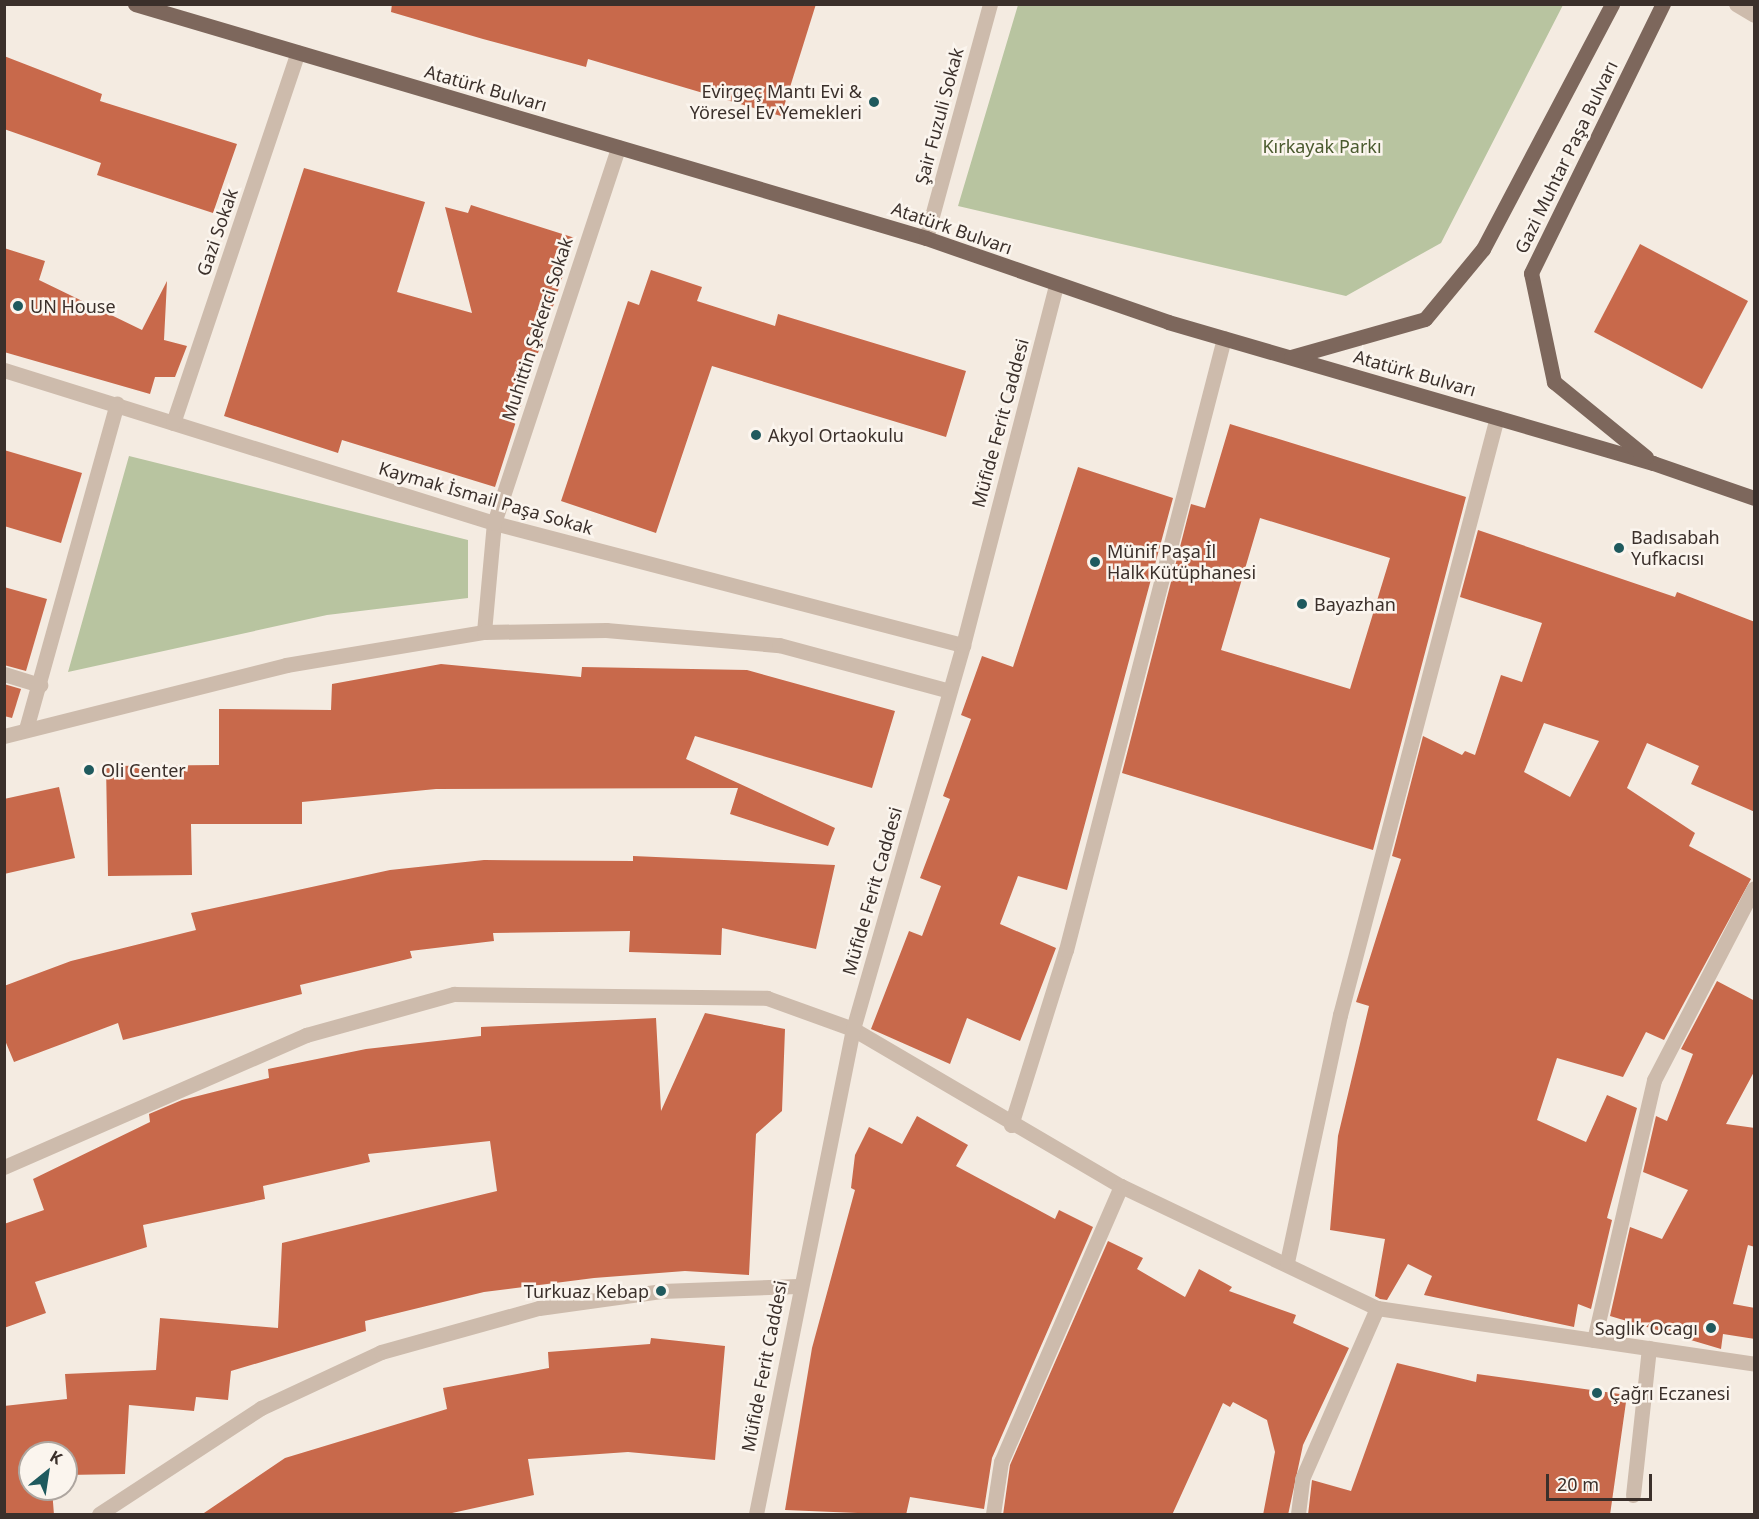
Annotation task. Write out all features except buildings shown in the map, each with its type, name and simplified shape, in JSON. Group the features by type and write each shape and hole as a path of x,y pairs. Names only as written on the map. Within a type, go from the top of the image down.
{"main road":[{"name":"Gazi Muhtar Paşa Bulvarı","path":"1291,357 1425,319 1483,249 1612,4"},
{"name":"Gazi Muhtar Paşa Bulvarı","path":"1653,463 1554,382 1531,273 1663,4"},
{"name":"Atatürk Bulvarı","path":"143,6 926,238 1056,285 1224,338 1653,463 1755,498"}],"street":[{"name":"Şair Fuzuli Sokak","path":"926,238 990,4"},
{"path":"1736,4 1755,15"},
{"name":"Gazi Sokak","path":"173,423 298,52"},
{"name":"Muhittin Şekerci Sokak","path":"484,632 494,523 618,147"},
{"name":"Müfide Ferit Caddesi","path":"756,1515 798,1286 853,1029 963,645 1056,285"},
{"path":"1011,1125 1066,950 1224,338"},
{"name":"Kaymak İsmail Paşa Sokak","path":"4,370 117,403 173,423 494,523 963,645"},
{"path":"26,729 117,403"},
{"path":"1287,1262 1340,1015 1497,417"},
{"path":"4,736 286,665 484,632 606,630 779,645 949,691"},
{"path":"4,674 40,685"},
{"path":"1594,1340 1654,1080 1755,888"},
{"path":"4,1167 306,1035 454,994 767,999 853,1029 1011,1125 1121,1185 1287,1262 1377,1308 1755,1364"},
{"path":"993,1515 1001,1462 1121,1185"},
{"path":"99,1515 261,1408 381,1352 539,1308 661,1291 798,1286"},
{"path":"1298,1515 1302,1479 1377,1308"},
{"path":"1632,1495 1649,1348"}],"green space":[{"name":"Kırkayak Parkı","path":"1018,4 1563,5 1441,243 1346,296 958,206"},
{"path":"129,456 468,540 468,598 327,615 68,672"}],"place":[{"name":"Evirgeç Mantı Evi & Yöresel Ev Yemekleri","path":"874,102"},
{"name":"UN House","path":"18,306"},
{"name":"Akyol Ortaokulu","path":"756,435"},
{"name":"Badısabah Yufkacısı","path":"1619,548"},
{"name":"Münif Paşa İl Halk Kütüphanesi","path":"1095,562"},
{"name":"Bayazhan","path":"1302,604"},
{"name":"Oli Center","path":"89,770"},
{"name":"Turkuaz Kebap","path":"661,1291"},
{"name":"Saglık Ocagı","path":"1711,1328"},
{"name":"Çağrı Eczanesi","path":"1597,1393"}]}
